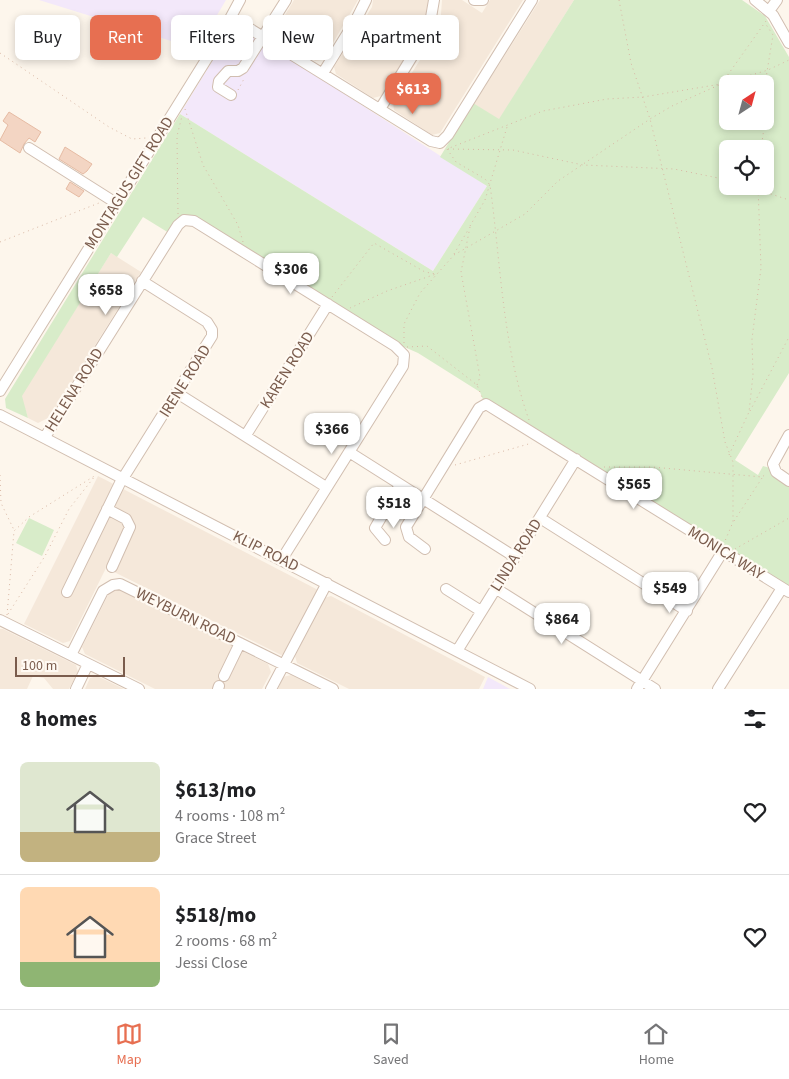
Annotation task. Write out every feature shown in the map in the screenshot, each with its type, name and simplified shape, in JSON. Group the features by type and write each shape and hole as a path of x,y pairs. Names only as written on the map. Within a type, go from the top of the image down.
{"street":[{"name":"MONTAGUS GIFT ROAD","path":"232,15 240,0"},
{"path":"276,15 286,0"},
{"path":"323,73 366,0"},
{"path":"380,109 429,29 434,0"},
{"path":"474,0 483,0"},
{"path":"302,60 431,141 444,146 444,140 532,0"},
{"path":"755,0 768,14 789,43"},
{"path":"768,14 778,0"},
{"path":"253,30 263,36 253,51"},
{"name":"MONTAGUS GIFT ROAD","path":"0,391 113,200 203,60"},
{"path":"231,95 218,87 219,81 228,71 238,71 243,68 248,60"},
{"path":"29,148 113,200"},
{"path":"182,222 194,221 395,346 404,355 403,366 282,559"},
{"name":"HELENA ROAD","path":"45,437 142,281 182,222"},
{"name":"IRENE ROAD","path":"67,592 124,478 210,342 212,330 207,322 142,281"},
{"name":"KAREN ROAD","path":"246,435 328,304"},
{"path":"177,393 326,487"},
{"path":"424,549 409,537 406,527 422,498 479,408 485,404"},
{"name":"MONICA WAY","path":"485,404 490,404 785,590"},
{"name":"KLIP ROAD","path":"0,415 282,559 530,689"},
{"path":"789,435 775,457 774,468 789,481"},
{"path":"349,452 515,557"},
{"name":"LINDA ROAD","path":"457,651 576,459"},
{"path":"385,540 375,528 400,485"},
{"path":"107,509 126,519 130,527 112,567"},
{"path":"540,518 687,611"},
{"path":"640,685 723,551"},
{"path":"270,689 327,583"},
{"name":"WEYBURN ROAD","path":"71,655 104,591 116,584 333,689"},
{"path":"495,588 640,685 655,689"},
{"path":"446,589 481,611"},
{"path":"718,689 785,590"},
{"path":"4,619 139,689"},
{"path":"220,684 240,643"},
{"path":"76,689 88,664"}],"path":[{"path":"618,0 631,63 650,120 712,368 725,442 733,462 733,522"},
{"path":"727,75 765,22 768,14"},
{"path":"765,22 773,34 767,75"},
{"path":"0,53 109,127 132,139 146,138"},
{"path":"751,75 768,70 789,60"},
{"path":"231,95 235,96 246,77 238,71"},
{"path":"444,146 507,127 543,111 606,99 643,97 719,84"},
{"path":"454,255 525,214 558,180 650,120 672,106 719,85"},
{"path":"184,106 203,165 238,225 248,254"},
{"path":"182,222 176,136 178,124 185,109"},
{"path":"485,404 477,385 427,346 404,347 404,324 420,293 454,255 485,200 507,127"},
{"path":"444,146 513,150 583,165 661,168 719,178"},
{"path":"442,467 445,468 538,441 511,358 490,185 485,179 456,162 444,146"},
{"path":"750,412 753,375 752,339 761,268 758,195"},
{"path":"774,195 789,200"},
{"path":"0,242 113,200"},
{"path":"470,227 462,272 480,377 477,385"},
{"path":"328,304 336,290 374,243 426,272 436,274"},
{"path":"342,313 387,290 436,274"},
{"path":"729,455 789,337"},
{"path":"589,467 652,467 762,477"},
{"path":"774,468 762,477 733,522 722,546 723,551 731,552 789,518"},
{"path":"4,619 46,556 69,508 97,474 28,517 14,530"},
{"path":"0,475 1,502 14,530 4,619"}],"shaded area":[{"path":"39,0 226,0 217,15 171,15 171,41 161,38 161,15 90,16"},
{"path":"294,0 358,0 349,15 343,15 343,26 333,43 333,15 285,15"},
{"path":"373,0 428,0 426,15 367,15 372,7"},
{"path":"442,0 462,0 482,13 490,0 523,0 440,133 432,135 394,110 393,103 420,60 459,60 459,15 441,15"},
{"path":"540,0 574,0 499,120 474,104"},
{"path":"253,35 263,41 263,60 292,60 487,186 433,271 180,114 213,60 253,60"},
{"path":"343,53 343,60 403,60 381,96 373,98 336,74 334,67"},
{"path":"111,253 141,272 50,417 38,423 28,418 21,396"},
{"path":"98,476 320,591 288,653 281,655 106,568 70,641 63,643 24,624"},
{"path":"117,589 268,664 271,672 262,689 155,689 85,654 82,647 110,591"},
{"path":"331,596 485,677 479,689 349,689 297,663 295,656 324,598"},
{"path":"0,629 76,665 78,672 69,689 53,689 44,678 33,676 27,689 0,689"},
{"path":"291,675 319,689 278,689 283,677"},
{"path":"97,676 124,689 85,689 90,678"},
{"path":"488,677 510,689 483,689"}],"green space":[{"path":"574,0 742,0 765,16 789,57 789,373 735,460 758,475 763,466 770,468 789,485 789,590 484,402 480,392 418,353 402,346 196,218 169,233 143,217 117,257 111,253 22,396 28,418 6,408 5,399 180,114 433,271 487,186 440,157 473,103 499,119"},
{"path":"29,518 54,530 42,556 16,543"}],"building":[{"path":"9,112 41,132 35,142 29,138 20,153 0,140 8,125 3,121"},
{"path":"65,147 92,164 87,171 83,174 59,159"},
{"path":"70,182 84,191 79,197 66,189"}]}
